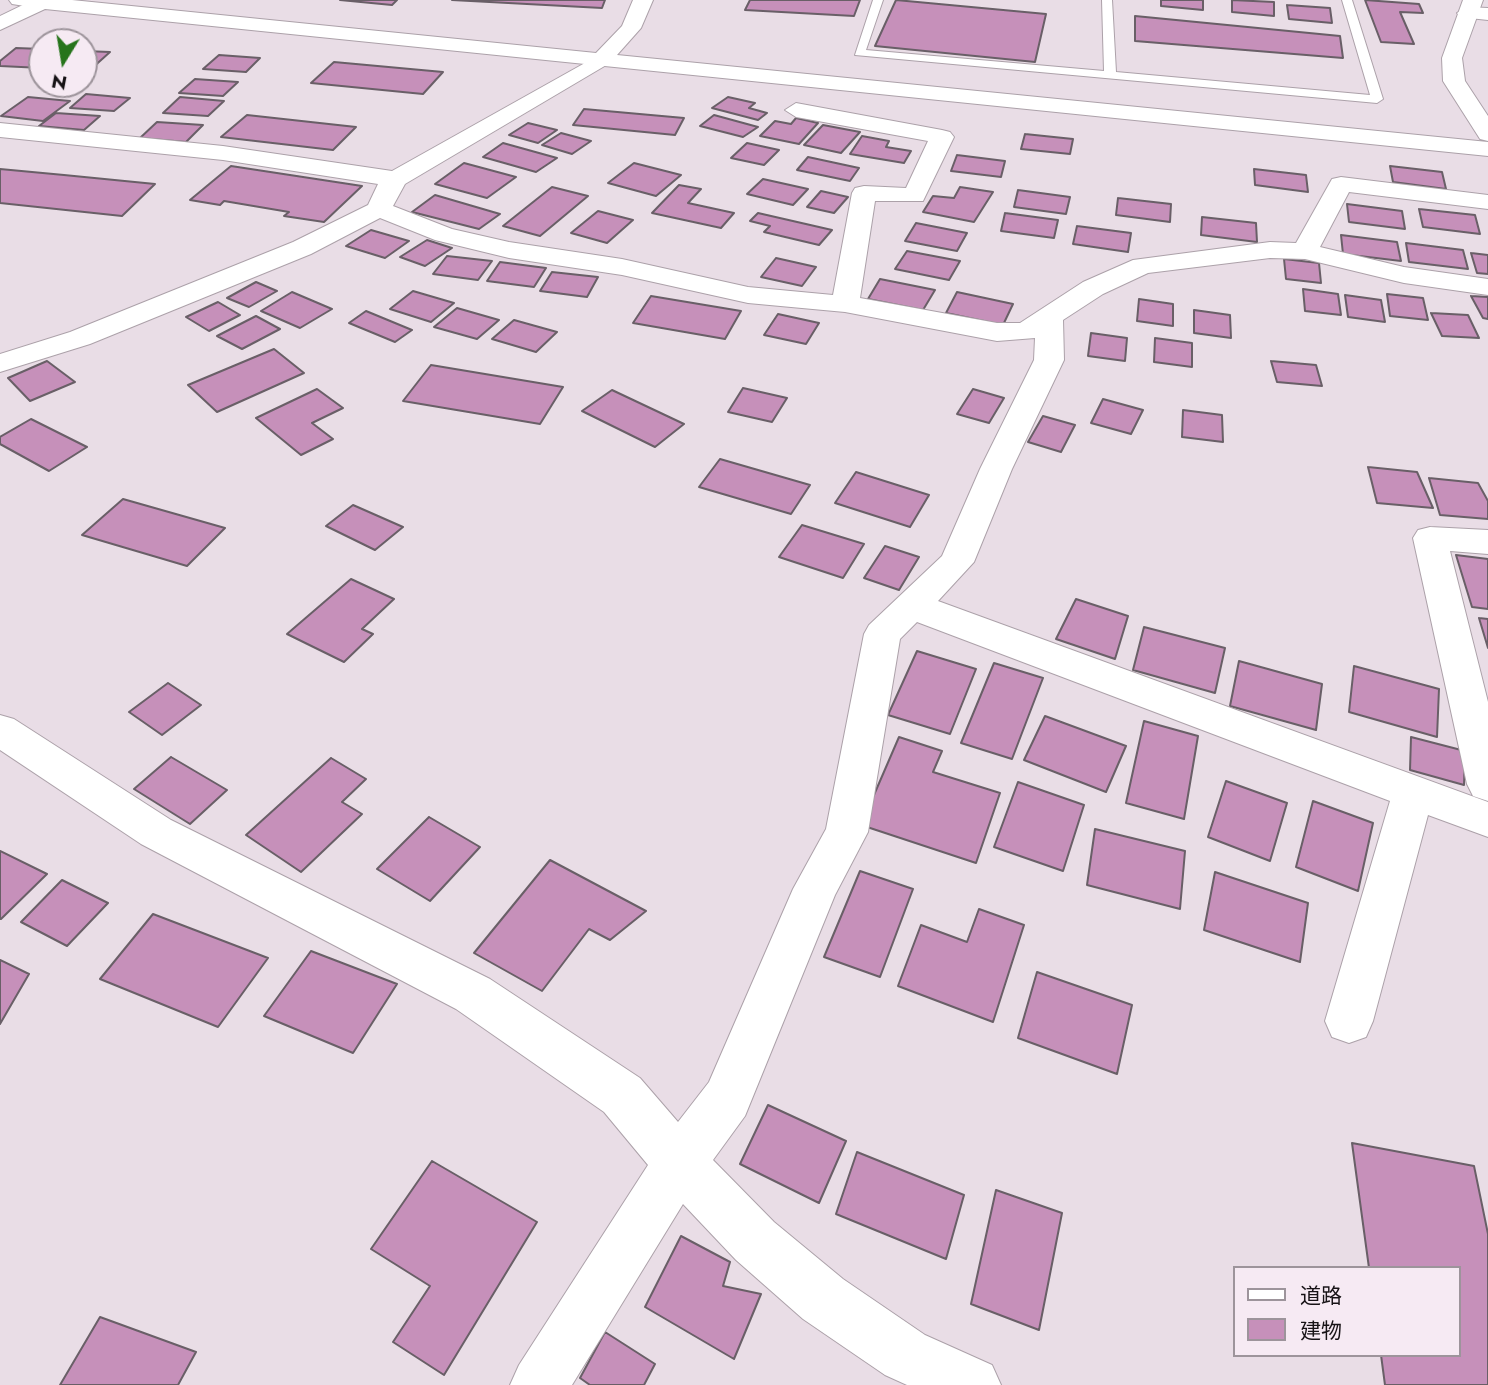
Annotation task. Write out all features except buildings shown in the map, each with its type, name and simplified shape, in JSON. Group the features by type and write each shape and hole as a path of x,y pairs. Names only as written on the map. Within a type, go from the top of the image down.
{"street":[{"path":"19,0 1487,136"},
{"path":"167,0 609,53"},
{"path":"0,363 80,338 302,248 379,209 388,187 396,179 609,53 631,28 643,0"},
{"path":"0,24 46,1"},
{"path":"1476,9 1452,58 1454,81 1487,136"},
{"path":"796,110 942,137 914,195 864,193 845,304"},
{"path":"0,130 223,153 396,179"},
{"path":"1305,251 1341,184 1488,202"},
{"path":"379,209 444,235 509,250 622,267 748,295 845,304 997,332 1026,332 1093,288 1142,266 1270,250 1305,251 1404,275 1488,287"},
{"path":"539,1385 679,1163 727,1099 815,889 847,832 882,634 957,562 996,469 1049,360 1049,317"},
{"path":"1488,542 1430,538 1488,784"},
{"path":"912,606 1488,820"},
{"path":"0,730 156,832 473,994 622,1095 679,1163 755,1241 823,1299 905,1355 972,1385"},
{"path":"1349,1021 1414,791"}],"lane":[{"path":"878,0 859,53 1377,99 1347,0"},
{"path":"1107,0 1110,76"}]}
